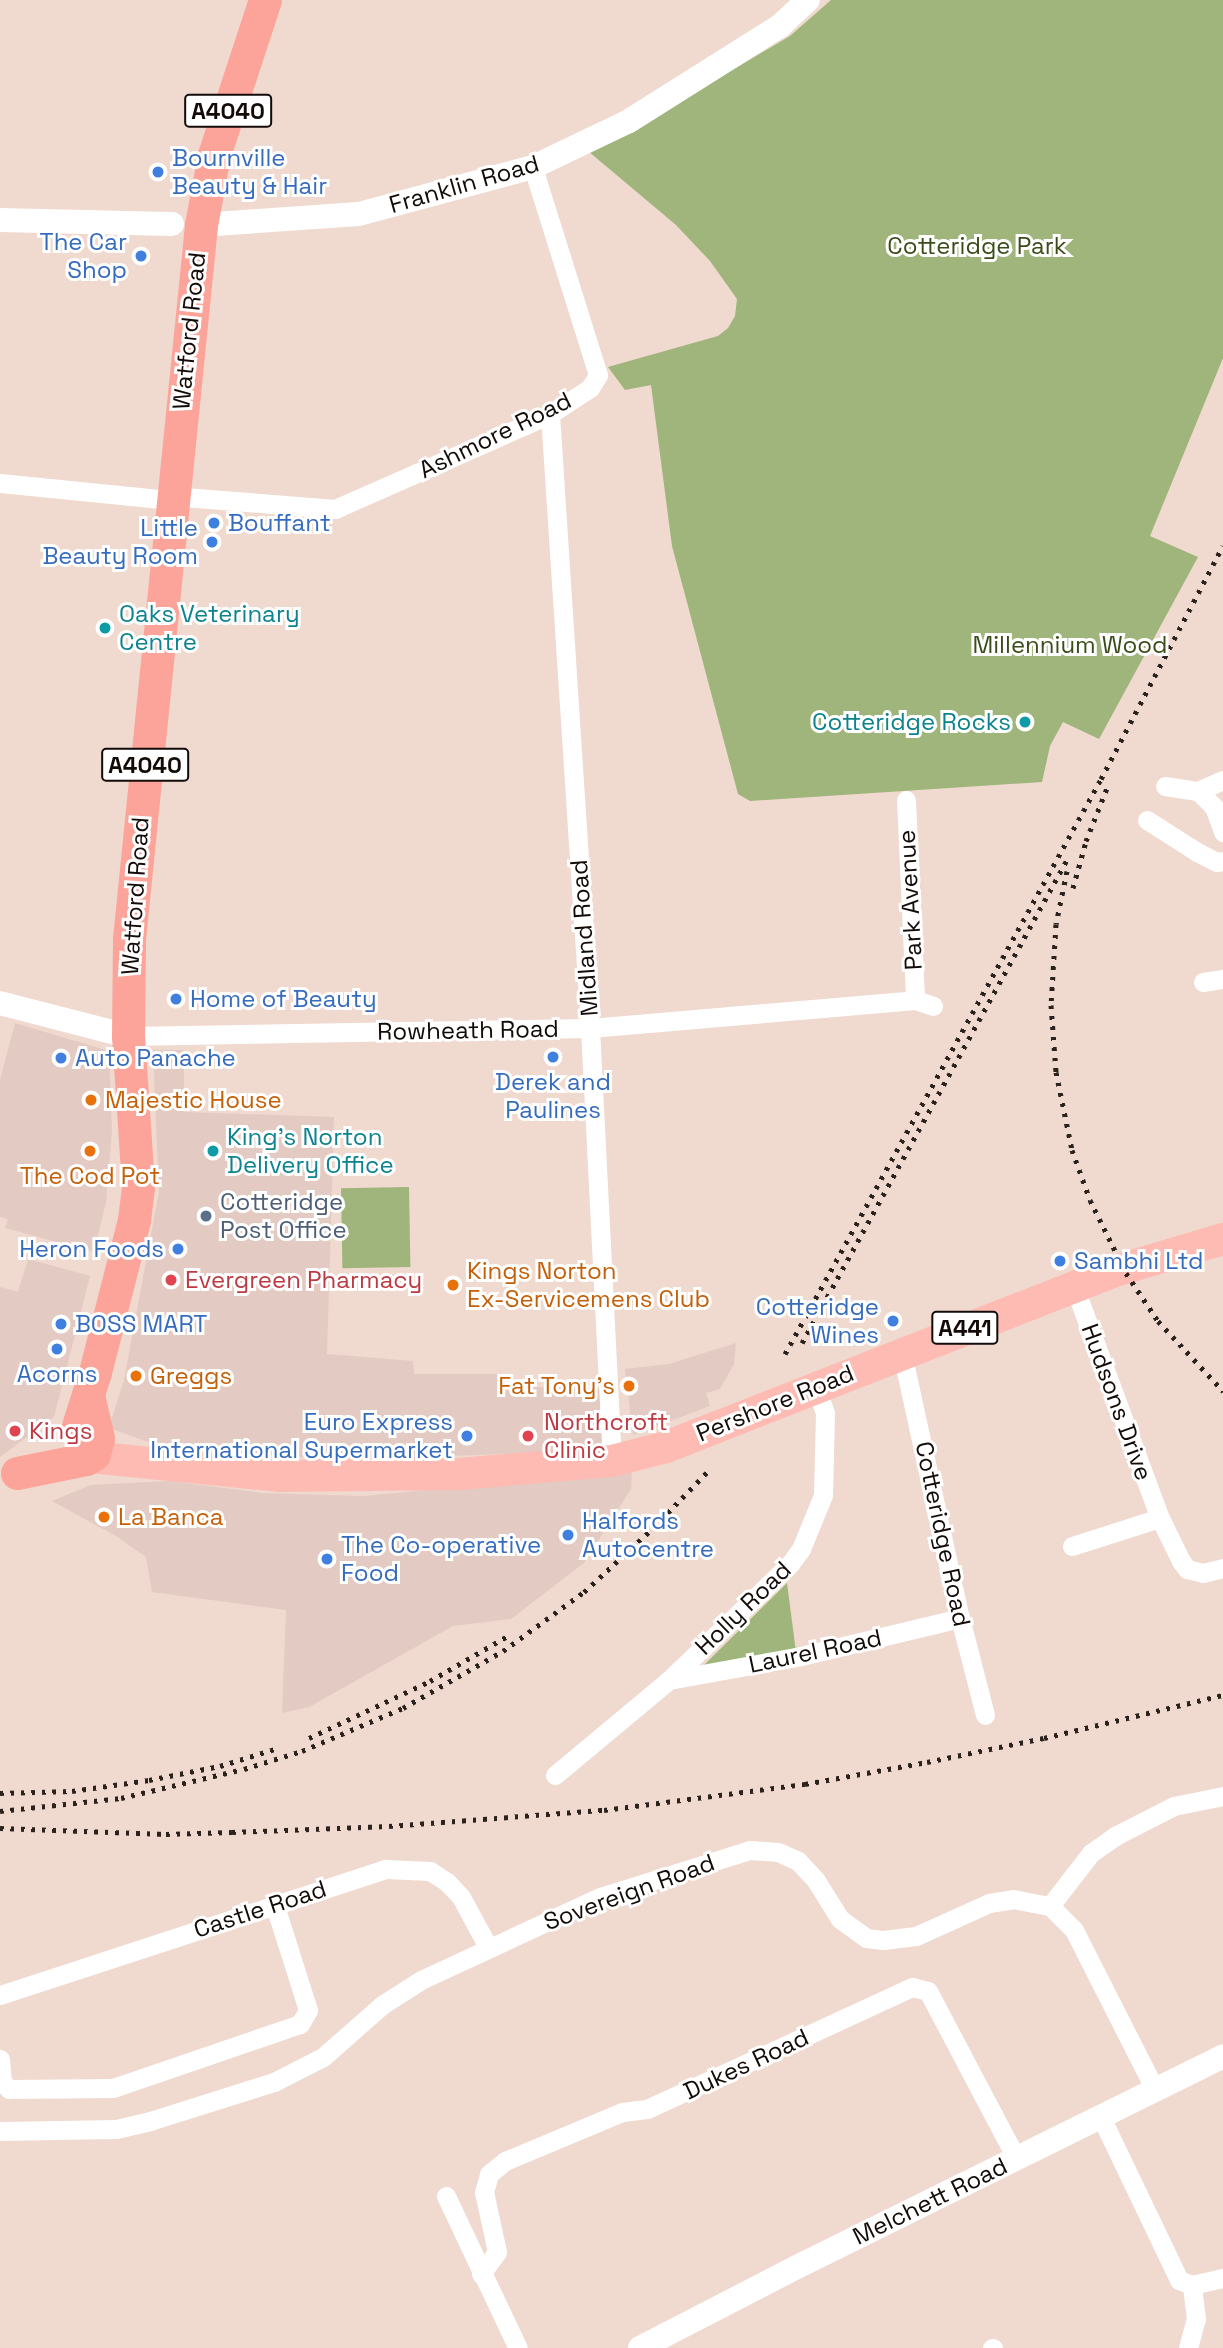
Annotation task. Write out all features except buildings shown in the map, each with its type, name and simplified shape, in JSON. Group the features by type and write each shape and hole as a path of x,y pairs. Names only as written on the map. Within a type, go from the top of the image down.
{"highway":[{"name":"A4040","path":"186,224 214,155 265,0"},
{"name":"Watford Road","path":"85,1435 134,1220 138,1186 128,1036 129,939 171,498 186,224"},
{"path":"9,1480 85,1435"}],"main road":[{"name":"Pershore Road","path":"85,1435 141,1464 279,1476 458,1474 612,1461 666,1447 1115,1271 1223,1239"}],"street":[{"name":"Franklin Road","path":"0,220 186,224 359,214 533,167 629,121 780,26 808,0"},
{"name":"Ashmore Road","path":"0,483 335,509 550,414 590,388 598,375 533,167"},
{"name":"Midland Road","path":"550,414 590,1028 612,1461"},
{"path":"1165,786 1198,791 1223,780"},
{"path":"1198,791 1214,807 1223,832"},
{"name":"Park Avenue","path":"906,800 924,1003"},
{"path":"1147,820 1180,838 1197,852 1217,862 1223,861"},
{"path":"1203,982 1223,979"},
{"path":"0,1003 128,1036"},
{"name":"Rowheath Road","path":"128,1036 590,1028 924,1003"},
{"name":"Hudsons Drive","path":"1074,1286 1160,1518 1187,1569 1203,1573 1223,1568"},
{"name":"Cotteridge Road","path":"902,1353 960,1618 985,1715"},
{"name":"Holly Road","path":"555,1775 669,1680 790,1564 801,1549 823,1495 824,1413 816,1387"},
{"path":"1072,1546 1160,1518"},
{"name":"Laurel Road","path":"669,1680 801,1656 960,1618"},
{"path":"1155,2090 1074,1930 1050,1906 1091,1853 1115,1836 1174,1806 1223,1796"},
{"name":"Sovereign Road","path":"0,2131 116,2129 274,2082 323,2057 382,2005 421,1980 488,1947 600,1897 750,1850 778,1852 798,1861 815,1879 840,1919 851,1930 866,1938 884,1940 916,1936 989,1903 1033,1900 1050,1906"},
{"name":"Castle Road","path":"0,1995 274,1903 386,1869 430,1871 447,1882 461,1897 488,1947"},
{"path":"0,2059 2,2082 9,2089 113,2088 300,2024 308,2010 274,1903"},
{"name":"Dukes Road","path":"481,2274 497,2252 484,2192 489,2174 505,2161 622,2112 647,2109 912,1987 928,1991 1017,2158"},
{"name":"Melchett Road","path":"640,2348 1223,2056"},
{"path":"1101,2117 1179,2280 1192,2285 1223,2278"},
{"path":"446,2196 481,2274 519,2348"},
{"path":"1188,2348 1196,2319 1192,2285"}],"shaded area":[{"path":"15,1023 109,1051 112,1130 106,1202 94,1252 5,1228 8,1219 0,1217 0,1080"},
{"path":"153,1050 184,1050 184,1112 334,1117 327,1354 413,1361 414,1374 507,1374 511,1386 602,1389 609,1450 371,1459 262,1456 165,1448 109,1428 124,1380 159,1192"},
{"path":"28,1259 90,1276 54,1417 0,1457 0,1287 18,1292"},
{"path":"736,1343 734,1364 720,1389 706,1393 710,1406 633,1435 625,1369 669,1364"},
{"path":"632,1470 631,1489 584,1563 511,1619 453,1626 309,1707 282,1713 286,1610 152,1592 146,1557 116,1536 52,1501 91,1485 169,1481 263,1493 364,1496"}],"green space":[{"name":"Cotteridge Park","path":"831,0 1223,0 1223,358 1150,536 1198,557 1099,739 1063,722 1050,746 1042,782 750,801 738,794 672,546 651,385 625,390 608,367 718,336 728,328 735,316 737,299 710,261 676,225 588,151 633,128 790,36"},
{"path":"409,1187 410,1267 342,1268 341,1188"},
{"path":"787,1583 796,1652 703,1666"}],"railway":[{"path":"785,1354 1101,779 1223,546"},
{"path":"1073,888 1086,841 1109,783"},
{"path":"802,1343 1068,858"},
{"path":"1067,871 1056,924 1051,1005 1056,1072 1072,1150 1090,1200 1126,1273 1158,1321 1223,1391"},
{"path":"0,1811 121,1798 244,1769 302,1751 403,1708 503,1651 584,1592 653,1528 707,1472"},
{"path":"309,1738 430,1681 511,1634"},
{"path":"0,1828 166,1834 389,1826 604,1810 805,1784 927,1762 1044,1738 1223,1695"},
{"path":"0,1793 72,1791 149,1780 220,1766 275,1749"}],"place":[{"name":"Bournville Beauty & Hair","path":"158,172"},
{"name":"The Car Shop","path":"141,256"},
{"name":"Bouffant","path":"214,523"},
{"name":"Little Beauty Room","path":"212,542"},
{"name":"Oaks Veterinary Centre","path":"105,628"},
{"name":"Cotteridge Rocks","path":"1025,722"},
{"name":"Home of Beauty","path":"176,999"},
{"name":"Derek and Paulines","path":"553,1057"},
{"name":"Auto Panache","path":"61,1058"},
{"name":"Majestic House","path":"91,1100"},
{"name":"The Cod Pot","path":"90,1151"},
{"name":"King's Norton Delivery Office","path":"213,1151"},
{"name":"Cotteridge Post Office","path":"206,1216"},
{"name":"Heron Foods","path":"178,1249"},
{"name":"Sambhi Ltd","path":"1060,1261"},
{"name":"Evergreen Pharmacy","path":"171,1280"},
{"name":"Kings Norton Ex-Servicemens Club","path":"453,1285"},
{"name":"Cotteridge Wines","path":"893,1321"},
{"name":"BOSS MART","path":"61,1324"},
{"name":"Acorns","path":"57,1349"},
{"name":"Greggs","path":"136,1376"},
{"name":"Fat Tony's","path":"629,1386"},
{"name":"Kings","path":"15,1431"},
{"name":"Euro Express International Supermarket","path":"467,1436"},
{"name":"Northcroft Clinic","path":"528,1436"},
{"name":"La Banca","path":"104,1517"},
{"name":"Halfords Autocentre","path":"568,1535"},
{"name":"The Co-operative Food","path":"327,1559"}],"park label":[{"name":"Millennium Wood","path":"1070,645"}]}
